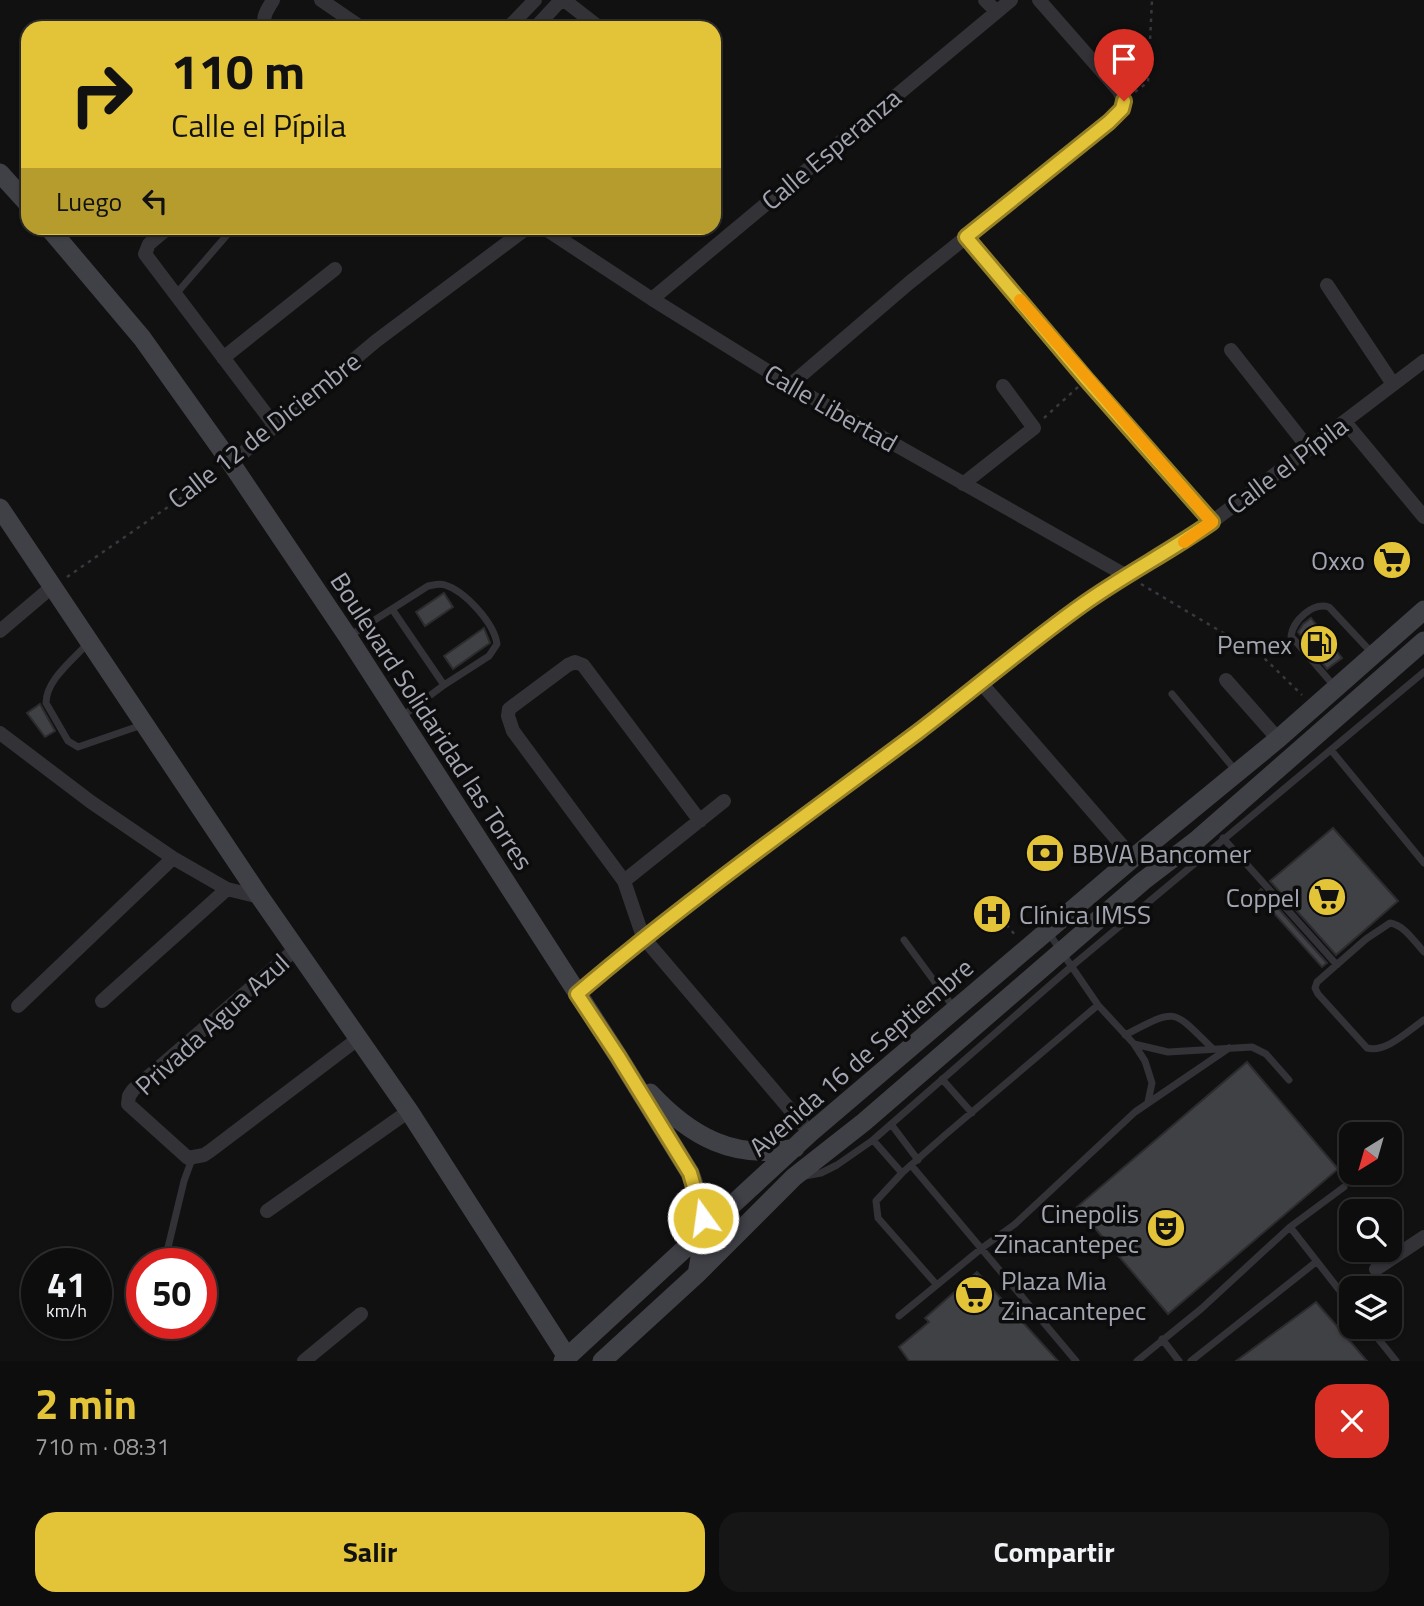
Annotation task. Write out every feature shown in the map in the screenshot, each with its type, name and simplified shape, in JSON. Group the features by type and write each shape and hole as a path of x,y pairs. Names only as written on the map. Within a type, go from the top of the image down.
{"main road":[{"path":"5,179 21,196"},
{"name":"Boulevard Solidaridad las Torres","path":"55,235 142,338 231,463 348,637 618,1056 690,1173 703,1218 697,1273"},
{"path":"0,508 260,897 410,1111 565,1359"},
{"name":"Avenida 16 de Septiembre","path":"565,1359 810,1133 1133,858 1278,739 1424,610"},
{"name":"Avenida 16 de Septiembre","path":"602,1361 697,1273 794,1177 1067,958 1143,881 1198,839 1424,641"},
{"path":"618,1056 663,1107 691,1130 710,1140 748,1150 795,1148"}],"street":[{"path":"266,21 273,0"},
{"path":"321,0 352,21"},
{"path":"515,21 535,0"},
{"path":"541,21 562,0 590,21"},
{"path":"985,0 997,12"},
{"name":"Calle Esperanza","path":"652,299 1011,0"},
{"path":"790,385 909,283 1122,109 1124,101 1119,91 1038,0"},
{"path":"160,235 149,244 145,254 275,426"},
{"name":"Calle 12 de Diciembre","path":"231,463 376,341 518,235"},
{"name":"Calle Libertad","path":"555,235 790,385 1125,575"},
{"path":"966,237 1212,522"},
{"path":"223,358 335,269"},
{"path":"1327,285 1393,384"},
{"path":"1231,350 1309,449"},
{"name":"Calle el Pípila","path":"577,994 643,937 982,684 1080,606 1212,522 1424,361"},
{"path":"963,484 1034,428 1003,386"},
{"path":"1345,422 1424,517"},
{"path":"0,631 53,586"},
{"path":"700,821 583,665 575,662 509,709 508,716 513,731 624,881 643,937 810,1133"},
{"path":"1226,680 1278,739"},
{"path":"982,684 1133,858"},
{"path":"0,733 91,803 173,858 227,889 260,897"},
{"path":"624,881 724,802"},
{"path":"18,1006 173,858"},
{"path":"102,1001 227,889"},
{"name":"Privada Agua Azul","path":"192,1159 132,1109 127,1101 133,1090 297,948"},
{"path":"192,1159 210,1151 359,1038"},
{"path":"267,1211 410,1111"},
{"path":"1376,1269 1424,1237"},
{"path":"304,1361 362,1314"}],"lane":[{"path":"176,294 227,235"},
{"path":"348,637 428,586 446,585 473,603 496,635 494,651 444,684 400,718"},
{"path":"1336,688 1291,636 1292,627 1312,608 1329,607 1373,654"},
{"path":"392,608 444,684"},
{"path":"90,641 50,685 46,696 46,703 68,741 78,747 146,724"},
{"path":"794,1177 821,1173 873,1140 943,1079 1067,958 1156,896 1424,672"},
{"path":"1172,694 1237,772"},
{"path":"1331,750 1424,863"},
{"path":"1223,838 1337,965"},
{"path":"1143,881 1156,896"},
{"path":"1424,952 1405,930 1390,923 1366,939 1317,982 1315,988 1367,1048 1384,1047 1424,1020"},
{"path":"1048,931 1098,1005 1134,1044 1151,1075 1148,1103"},
{"path":"905,940 954,1009"},
{"path":"936,1284 878,1218 876,1201 944,1135 1098,1005"},
{"path":"1125,1035 1160,1017 1178,1016 1213,1049"},
{"path":"1134,1044 1168,1052 1252,1047 1266,1054 1289,1080"},
{"path":"899,1316 1024,1216 1148,1103 1229,1048"},
{"path":"943,1079 972,1113"},
{"path":"891,1124 914,1163 1076,1361"},
{"path":"873,1140 902,1173"},
{"path":"167,1248 192,1159"},
{"path":"1137,1361 1201,1309 1290,1227 1344,1187"},
{"path":"1290,1227 1339,1291"},
{"path":"1191,1361 1316,1262"},
{"path":"1162,1339 1179,1361"},
{"path":"1378,1339 1396,1361"}],"path":[{"path":"1124,101 1148,82 1152,0"},
{"path":"1034,428 1086,379"},
{"name":"Calle 12 de Diciembre","path":"53,586 231,463"},
{"path":"1125,575 1262,656 1314,707"},
{"path":"1002,918 1025,949"}],"building":[{"path":"444,593 453,607 425,626 416,612"},
{"name":"Pemex","path":"1311,618 1342,658 1327,669 1298,632"},
{"path":"484,628 490,643 453,669 444,656"},
{"path":"40,704 55,731 45,737 27,713"},
{"name":"Coppel","path":"1333,828 1398,901 1336,955 1270,881"},
{"path":"1261,889 1327,963 1322,967 1256,893"},
{"path":"1247,1062 1338,1169 1168,1314 1077,1207"},
{"name":"Plaza Mia Zinacantepec","path":"977,1272 1058,1361 909,1361 899,1347 929,1322 925,1318"},
{"path":"1316,1302 1339,1329 1339,1339 1348,1339 1367,1361 1236,1361"}],"slow traffic":[{"path":"1020,300 1212,522 1184,542"}],"place":[{"name":"Oxxo","path":"1392,560"},
{"name":"Pemex","path":"1319,644"},
{"name":"BBVA Bancomer","path":"1045,853"},
{"name":"Coppel","path":"1327,897"},
{"name":"Clínica IMSS","path":"992,914"},
{"name":"Cinepolis Zinacantepec","path":"1166,1228"},
{"name":"Plaza Mia Zinacantepec","path":"974,1295"}],"route":[{"path":"703,1218 690,1173 577,994 643,937 982,684 1080,606 1212,522 966,237 1109,122 1122,109 1124,101"}]}
